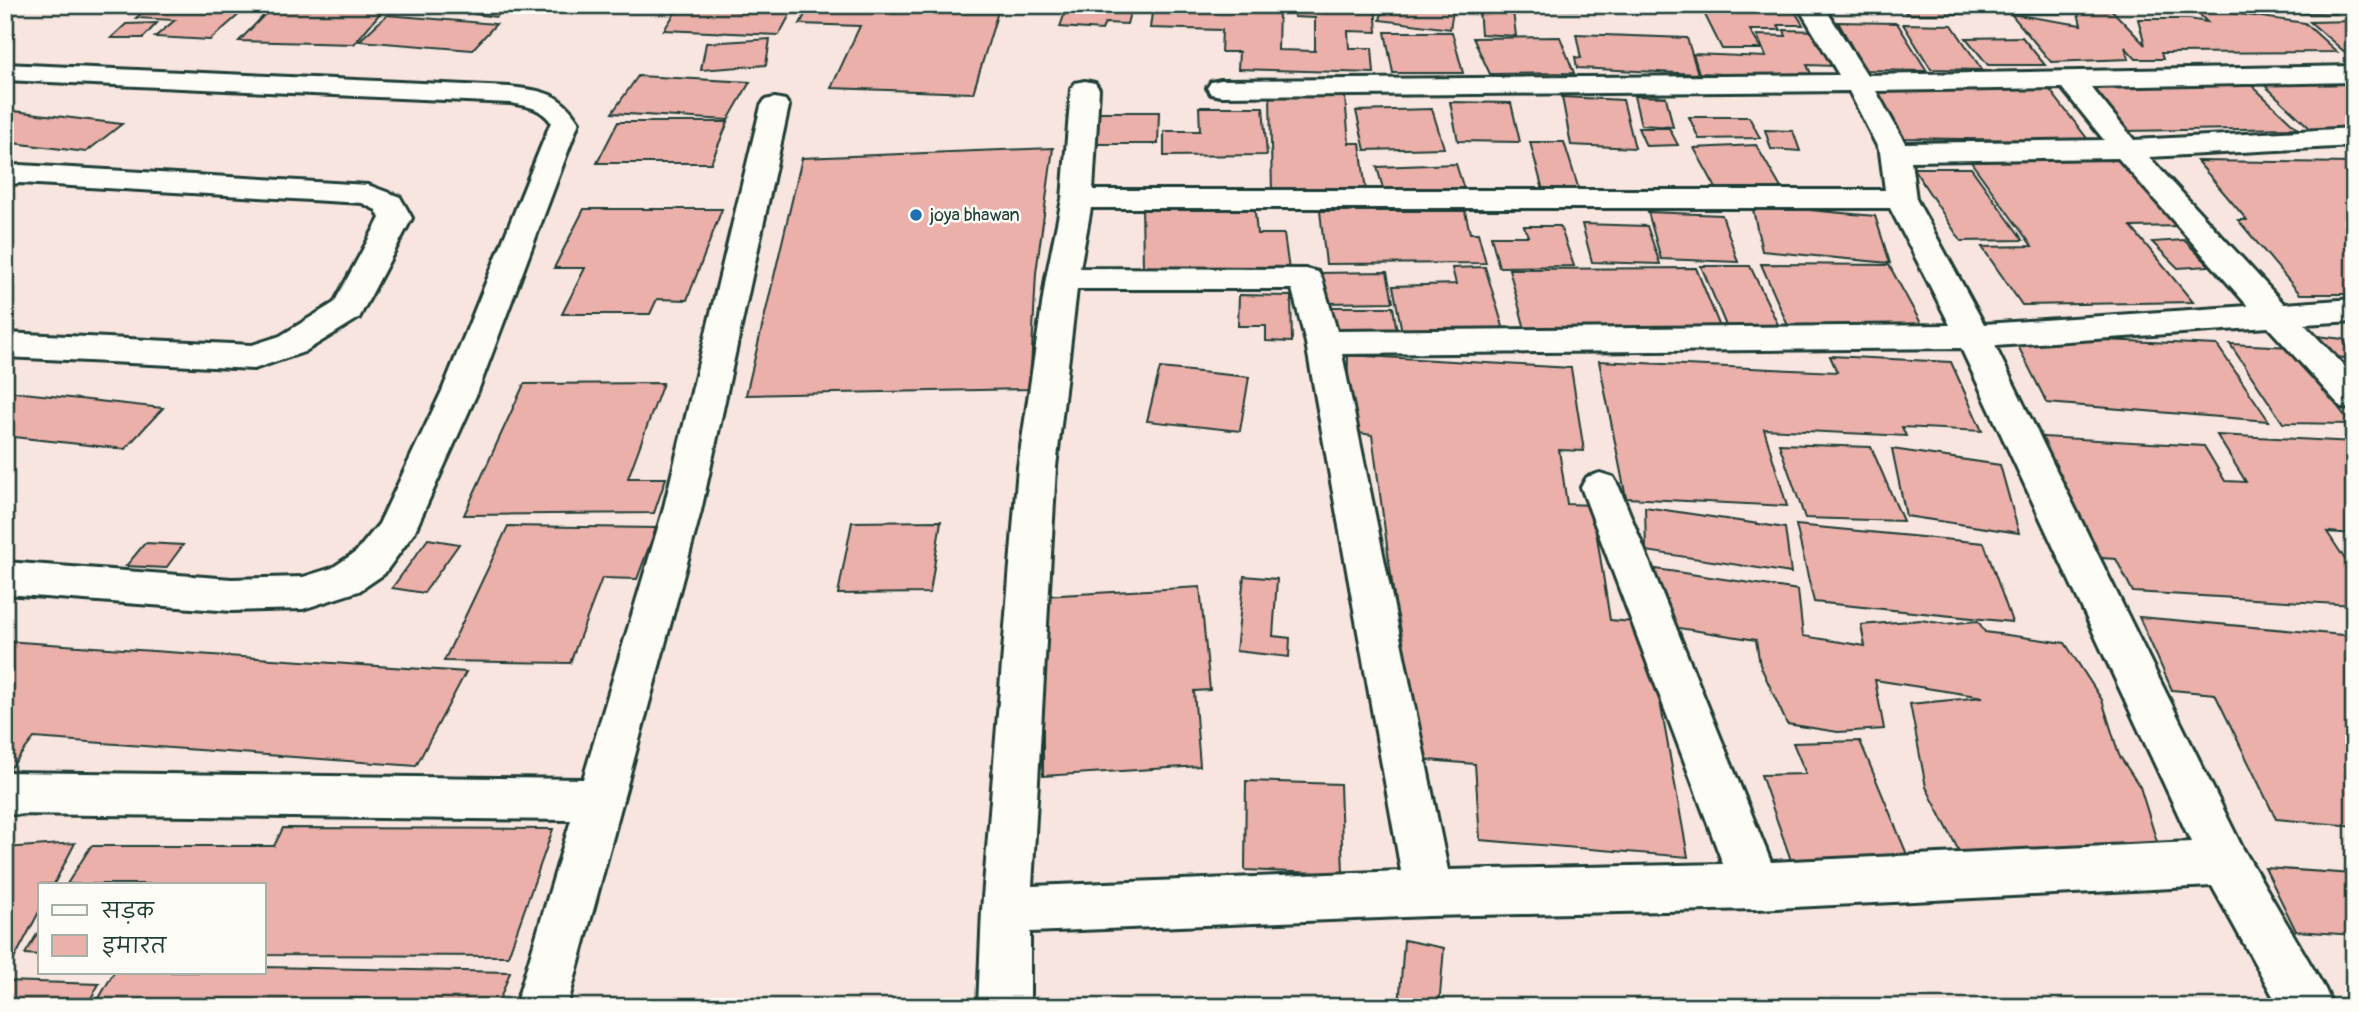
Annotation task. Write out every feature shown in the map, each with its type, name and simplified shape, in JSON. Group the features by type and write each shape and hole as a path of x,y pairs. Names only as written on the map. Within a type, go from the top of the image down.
{"street":[{"path":"1810,5 1858,83 1895,152 1901,199 1973,336 2225,863 2307,1007"},
{"path":"5,72 510,95 539,99 557,107 565,122 460,391 394,533 370,563 345,579 303,593 232,595 5,578"},
{"path":"1221,88 1858,83 2354,74"},
{"path":"2070,79 2124,149 2354,398"},
{"path":"1004,1007 1006,910 1037,467 1062,278 1077,199 1085,89"},
{"path":"541,1007 682,511 775,107"},
{"path":"1895,152 2124,149 2354,137"},
{"path":"5,176 20,174 368,194 389,204 396,218 347,310 292,344 254,357 5,345"},
{"path":"1077,199 1901,199"},
{"path":"1062,278 1306,279 1323,343 1429,892"},
{"path":"1323,343 1973,336 2354,310"},
{"path":"1600,486 1756,886"},
{"path":"5,793 600,800"},
{"path":"1006,910 1429,892 1756,886 2225,863"}],"building":[{"path":"39,5 129,5 125,8 37,8"},
{"path":"151,5 250,5 210,40 155,37 175,20 136,18"},
{"path":"274,5 387,5 354,44 239,41"},
{"path":"484,5 509,5 496,17 475,14"},
{"path":"680,5 742,5 738,11 766,12 770,5 795,5 779,35 664,30"},
{"path":"810,5 1000,5 973,93 831,88 860,26 800,24"},
{"path":"1132,5 1127,24 1105,23 1102,30 1060,27 1066,9 1041,7"},
{"path":"1153,5 1279,5 1278,50 1315,51 1315,18 1294,17 1294,5 1375,5 1377,32 1348,31 1349,48 1372,48 1374,73 1238,69 1239,52 1221,52 1222,30 1150,28"},
{"path":"1384,5 1454,5 1450,29 1380,20"},
{"path":"1484,5 1580,5 1582,10 1485,8"},
{"path":"1700,5 1791,5 1803,25 1778,25 1781,30 1750,30 1761,49 1722,49"},
{"path":"1905,5 2107,5 2145,45 2138,19 2189,19 2207,22 2190,5 2212,5 2218,11 2305,23 2337,52 2161,53 2163,59 2136,59 2125,47 2129,59 2051,62 2011,14 2081,25 2078,13 1906,14"},
{"path":"2266,5 2327,5 2336,14 2273,12"},
{"path":"1479,9 1513,11 1516,36 1481,34"},
{"path":"387,15 496,24 472,50 359,41"},
{"path":"2354,21 2354,60 2310,22"},
{"path":"1838,22 1897,23 1927,71 1865,70"},
{"path":"157,23 143,38 111,38 126,24"},
{"path":"1903,24 1952,25 1982,70 1931,69"},
{"path":"1784,30 1819,31 1835,66 1807,65 1813,78 1699,73 1693,54 1766,57 1757,35 1786,36"},
{"path":"1385,32 1452,32 1463,73 1393,73"},
{"path":"1576,34 1687,38 1698,74 1577,68 1575,57 1581,58"},
{"path":"1560,37 1574,73 1490,74 1473,38"},
{"path":"2022,37 2045,65 1988,65 1966,38"},
{"path":"770,39 766,65 701,70 706,43"},
{"path":"638,76 750,82 728,120 612,113"},
{"path":"2354,77 2354,132 2315,133 2258,79"},
{"path":"2246,80 2297,128 2126,131 2083,83"},
{"path":"1872,87 2050,90 2089,141 1902,138"},
{"path":"1270,96 1345,97 1349,143 1360,143 1366,192 1272,191"},
{"path":"1634,96 1666,97 1673,127 1641,125"},
{"path":"1562,97 1623,100 1635,148 1571,145"},
{"path":"1450,102 1511,103 1520,142 1458,141"},
{"path":"1199,107 1263,107 1267,155 1164,156 1164,131 1200,131"},
{"path":"1432,109 1444,148 1365,150 1356,111"},
{"path":"5,110 122,124 86,152 5,142"},
{"path":"1091,112 1159,112 1158,144 1088,144"},
{"path":"1689,117 1749,117 1760,138 1699,139"},
{"path":"618,122 728,122 711,163 597,163"},
{"path":"1638,128 1669,128 1678,145 1646,146"},
{"path":"1765,130 1793,131 1800,151 1771,149"},
{"path":"1530,142 1564,142 1579,190 1543,190"},
{"path":"1756,145 1781,188 1717,190 1694,148"},
{"name":"joya bhawan","path":"1053,148 1036,273 1030,389 746,395 802,158"},
{"path":"2125,159 2182,226 2131,227 2193,302 2022,305 1982,247 2032,246 1971,162"},
{"path":"2197,161 2354,163 2354,294 2300,294 2238,220 2247,220"},
{"path":"1456,164 1464,189 1384,192 1377,167"},
{"path":"1913,168 1971,168 2023,240 1961,241"},
{"path":"1254,202 1257,234 1284,234 1289,270 1143,269 1142,204"},
{"path":"1752,205 1875,216 1890,263 1762,251"},
{"path":"584,209 722,209 687,300 657,299 650,314 562,314 585,268 554,268"},
{"path":"1320,211 1465,211 1470,233 1478,233 1486,263 1326,264"},
{"path":"1648,212 1722,215 1738,262 1661,259"},
{"path":"1582,224 1647,226 1660,264 1592,262"},
{"path":"1524,226 1560,226 1574,266 1499,267 1491,236 1528,236"},
{"path":"2184,240 2210,266 2178,268 2152,242"},
{"path":"1761,264 1889,265 1928,336 1792,335"},
{"path":"1701,266 1750,266 1782,333 1729,333"},
{"path":"1485,267 1504,330 1402,332 1393,286 1456,284 1452,268"},
{"path":"1696,268 1722,332 1526,333 1509,269"},
{"path":"1387,272 1393,302 1323,303 1319,273"},
{"path":"1239,295 1291,296 1292,342 1266,341 1266,326 1238,326"},
{"path":"1331,307 1393,307 1398,338 1335,338"},
{"path":"2299,334 2343,339 2354,359 2309,354"},
{"path":"2013,336 2217,345 2269,421 2047,403"},
{"path":"2230,344 2292,347 2351,424 2283,423"},
{"path":"1348,355 1571,368 1584,451 1559,450 1567,504 1592,505 1610,620 1646,623 1688,857 1480,840 1475,764 1416,759 1372,435 1346,431"},
{"path":"1830,356 1951,362 1982,431 1902,427 1906,436 1764,429 1787,506 1626,498 1599,361 1837,372"},
{"path":"1160,368 1249,377 1240,431 1147,421"},
{"path":"663,383 628,478 666,478 654,513 464,515 524,384"},
{"path":"5,391 163,408 125,449 5,436"},
{"path":"2217,435 2354,442 2354,534 2327,532 2354,573 2354,605 2133,592 2116,559 2086,557 2026,436 2204,446 2225,481 2246,482"},
{"path":"1779,444 1871,447 1903,521 1805,518"},
{"path":"1892,449 2000,465 2019,533 1906,516"},
{"path":"1645,507 1785,528 1791,573 1646,551"},
{"path":"941,521 930,593 838,594 852,522"},
{"path":"1796,525 1984,543 2012,622 1814,602"},
{"path":"508,526 656,528 637,579 602,578 570,663 444,661"},
{"path":"428,539 459,544 424,593 392,588"},
{"path":"145,543 183,545 166,568 126,566"},
{"path":"1656,569 1798,590 1803,636 1865,646 1861,625 1921,620 1945,624 1978,621 1985,632 2065,643 2102,700 2119,755 2140,787 2162,858 1965,863 1926,787 1910,704 1983,697 1875,680 1884,729 1838,732 1787,724 1760,665 1756,640 1659,625"},
{"path":"1244,576 1277,579 1273,636 1290,638 1289,657 1236,651"},
{"path":"1200,587 1210,690 1194,691 1200,766 1043,776 1043,596"},
{"path":"2139,617 2354,636 2354,826 2276,819 2215,694 2172,690"},
{"path":"5,641 466,672 416,766 34,738 5,775"},
{"path":"1860,741 1911,864 1793,866 1761,775 1806,774 1793,743"},
{"path":"1246,781 1340,784 1343,874 1245,870"},
{"path":"283,828 553,829 508,956 266,955 266,883 68,883 91,846 274,846"},
{"path":"75,843 55,883 38,883 38,914 12,963 5,964 5,848"},
{"path":"2265,868 2354,874 2354,935 2296,931"},
{"path":"38,932 38,955 25,954"},
{"path":"1404,940 1444,948 1439,1007 1399,1007"},
{"path":"266,967 510,972 497,1007 94,1007 113,974 266,974"},
{"path":"5,981 99,984 86,1007 5,1007"}],"place":[{"name":"joya bhawan","path":"916,215"}]}
